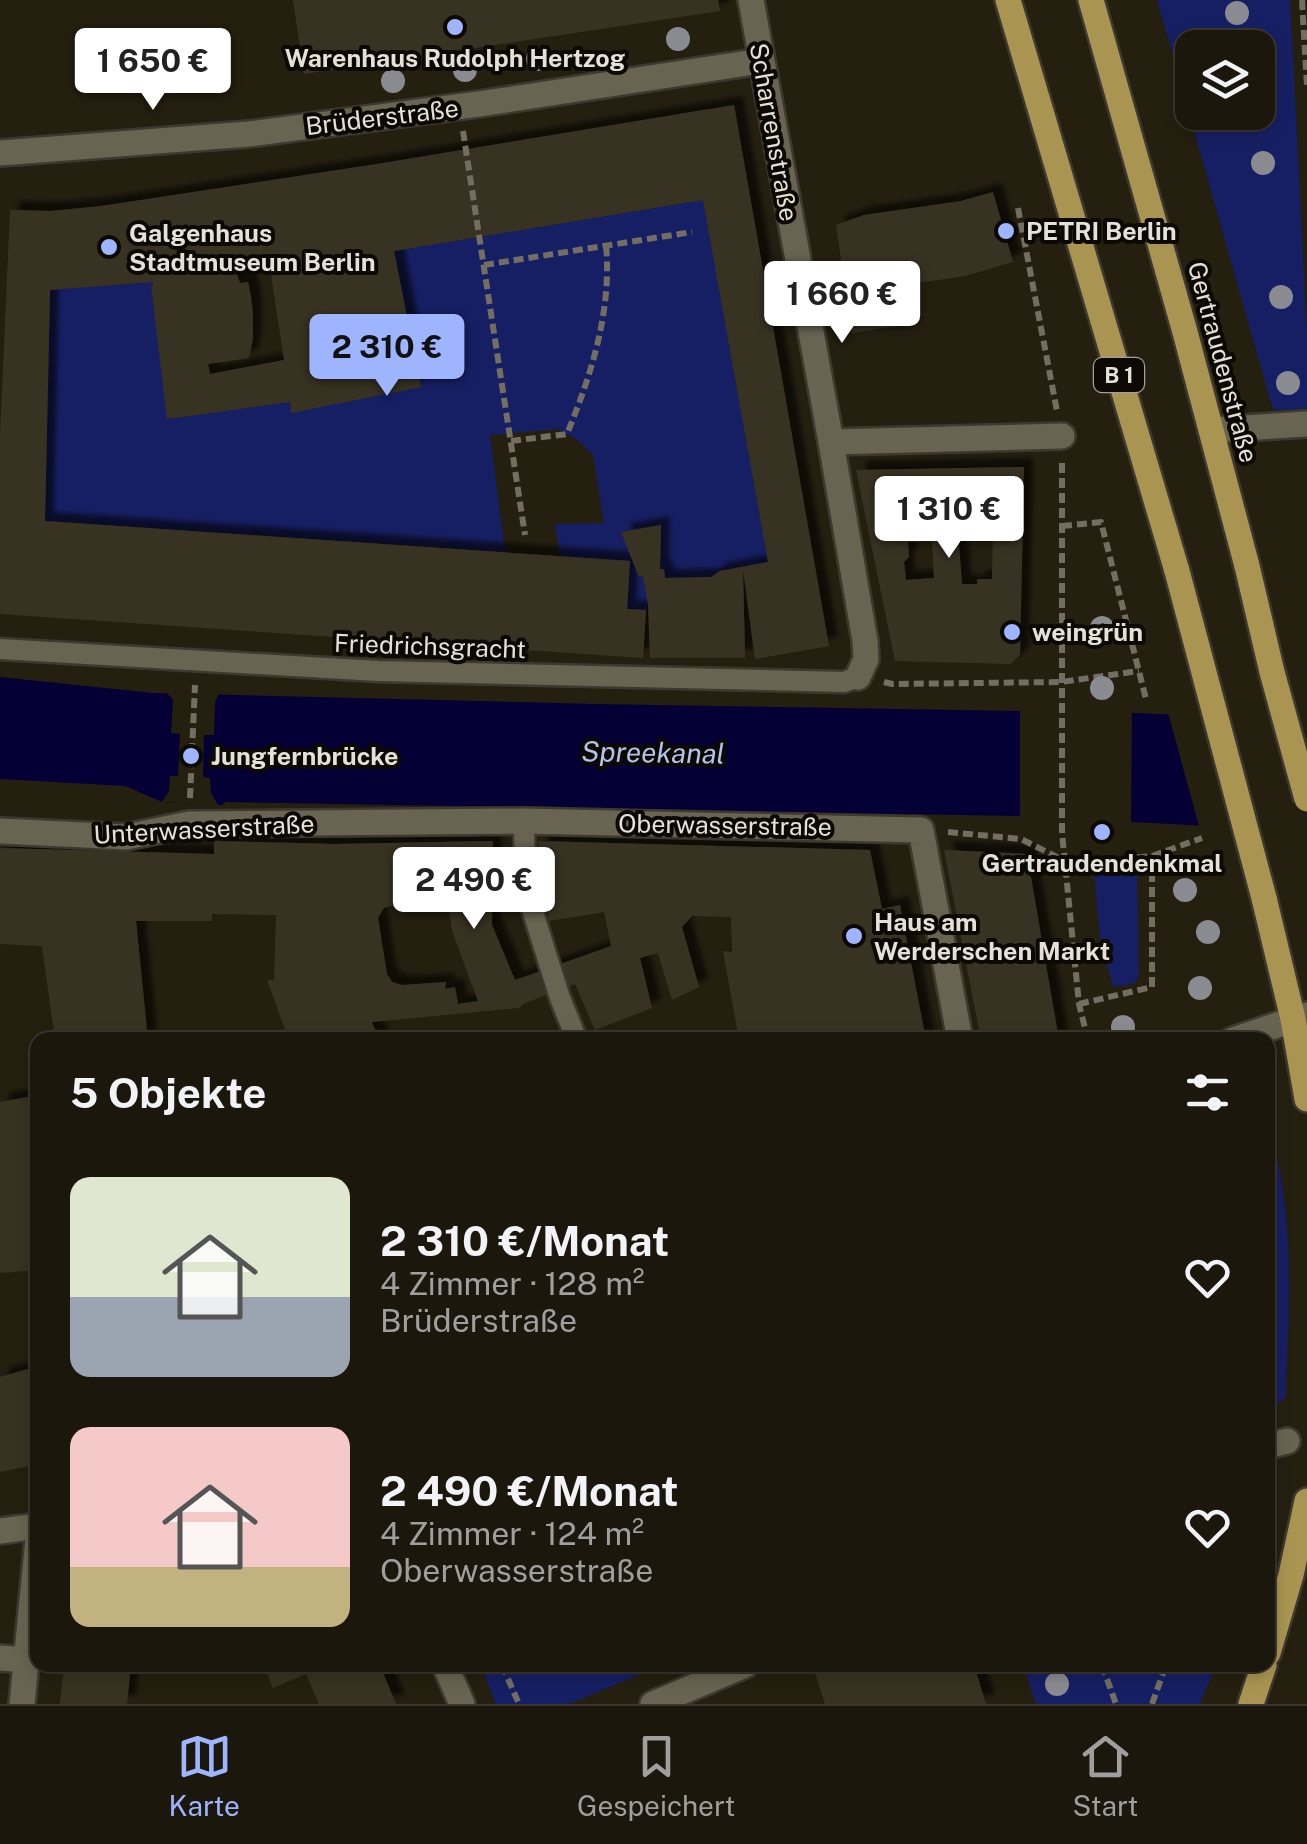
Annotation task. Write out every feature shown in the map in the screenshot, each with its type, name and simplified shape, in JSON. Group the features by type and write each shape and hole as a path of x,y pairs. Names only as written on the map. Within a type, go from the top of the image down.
{"main road":[{"name":"B 1","path":"1008,0 1176,571 1300,1017 1307,1099"},
{"name":"Gertraudenstraße","path":"1092,0 1211,430 1307,799"},
{"path":"1275,1630 1307,1500"},
{"path":"1251,1704 1262,1672"}],"street":[{"name":"Scharrenstraße","path":"751,0 864,640 866,660 858,677"},
{"name":"Brüderstraße","path":"0,153 249,134 761,61"},
{"path":"1211,430 1307,424"},
{"path":"831,442 1062,436"},
{"name":"Oberwasserstraße","path":"468,821 921,830"},
{"name":"Unterwasserstraße","path":"0,831 126,837 189,824 468,821"},
{"path":"921,830 959,1032"},
{"path":"1256,1032 1300,1017"},
{"path":"0,1530 30,1527"},
{"path":"22,1704 30,1620"},
{"path":"0,1658 26,1660"},
{"path":"448,1672 462,1704"},
{"path":"653,1704 728,1672"}],"lane":[{"name":"Friedrichsgracht","path":"0,648 378,671 844,682 858,677"},
{"path":"524,821 525,887 573,1032"}],"path":[{"path":"1302,0 1307,86"},
{"path":"459,106 525,535"},
{"path":"1018,208 1062,436 1062,833 1086,1032"},
{"path":"484,265 692,232"},
{"path":"510,441 567,434 599,340 606,298 606,244"},
{"path":"1062,526 1102,522 1146,699"},
{"path":"858,677 892,684 1061,682 1139,671"},
{"path":"190,792 194,694"},
{"path":"921,830 1021,838 1065,861 1093,862 1152,856 1202,838"},
{"path":"1080,1004 1152,987 1152,856"},
{"path":"505,1672 519,1704"},
{"path":"1105,1672 1116,1704"},
{"path":"1152,1704 1163,1672"}],"shaded area":[{"path":"1157,0 1290,0 1307,334 1307,409 1273,410 1194,130 1275,130 1275,30 1175,30 1175,64"},
{"path":"703,200 768,562 720,571 711,577 665,578 664,569 660,569 661,525 622,532 639,576 643,576 648,604 646,610 627,609 560,556 555,524 604,523 593,455 558,429 490,435 505,552 45,521 50,290 153,282 168,419 289,402 292,412 421,387 394,251"},
{"path":"1137,866 1139,977 1133,984 1113,987 1100,939 1094,871"},
{"path":"1275,1148 1287,1224 1285,1398 1275,1407"},
{"path":"483,1672 645,1672 569,1704 496,1704"},
{"path":"1025,1672 1214,1672 1199,1704 1036,1704"}],"water":[{"name":"Spreekanal","path":"0,677 153,693 1136,713 1307,721 1307,831 1016,816 162,802 125,786 0,779"}],"pier":[{"name":"Jungfernbrücke","path":"166,692 219,694 215,702 214,735 204,735 203,777 210,778 211,793 218,805 162,802 169,791 170,776 178,776 180,734 171,733 173,700"},
{"path":"1020,705 1132,708 1131,826 1020,821"},
{"path":"1167,709 1307,716 1307,836 1200,830"}],"building":[{"name":"Warenhaus Rudolph Hertzog","path":"293,0 718,0 720,11 304,74"},
{"path":"734,105 829,646 755,659 743,569 745,658 650,658 648,604 643,576 639,577 621,532 661,525 660,569 664,569 665,578 711,577 720,571 768,562 703,200 394,251 421,387 291,413 290,402 167,419 153,282 50,290 45,521 630,561 627,609 646,610 643,658 0,614 0,437 10,210 101,206","holes":["269,261 284,360 210,374 208,364 249,358 253,338 251,297 248,282 240,283 234,267"]},
{"path":"993,192 1013,262 965,276 891,287 896,326 852,333 836,225 864,215 961,201"},
{"path":"1024,467 1020,655 1011,664 895,661 856,470","holes":["993,531 992,579 962,584 958,532","932,541 934,578 906,580 908,542"]},
{"path":"214,841 336,844 493,841 492,925 515,980 611,946 604,912 549,921 538,841 870,850 882,909 900,905 924,1032 738,1032 723,951 732,952 731,917 692,916 682,927 699,987 672,1000 658,953 640,958 652,1008 595,1030 575,984 519,1008 372,1022 376,1032 286,1032 267,980 274,980 276,915 212,914 212,921 136,921 147,1032 54,1032 42,946 0,944 0,848 214,854","holes":["394,905 449,909 452,931 478,1001 458,1004 455,987 445,989 446,982 392,982 387,974 378,918 384,908"]},
{"path":"944,850 1027,854 1058,1032 979,1032"},
{"path":"30,1096 30,1271 0,1273 0,1102"},
{"path":"30,1368 30,1466 0,1472 0,1377"},
{"path":"63,1672 130,1672 127,1704 60,1704"},
{"path":"267,1672 383,1672 396,1704 319,1704 306,1674 273,1688"},
{"path":"976,1672 986,1704 825,1704 815,1673"}],"place":[{"name":"Warenhaus Rudolph Hertzog","path":"455,27"},
{"name":"PETRI Berlin","path":"1006,231"},
{"name":"Galgenhaus Stadtmuseum Berlin","path":"109,247"},
{"name":"weingrün","path":"1012,632"},
{"name":"Jungfernbrücke","path":"191,756"},
{"name":"Gertraudendenkmal","path":"1102,832"},
{"name":"Haus am Werderschen Markt","path":"854,936"}]}
